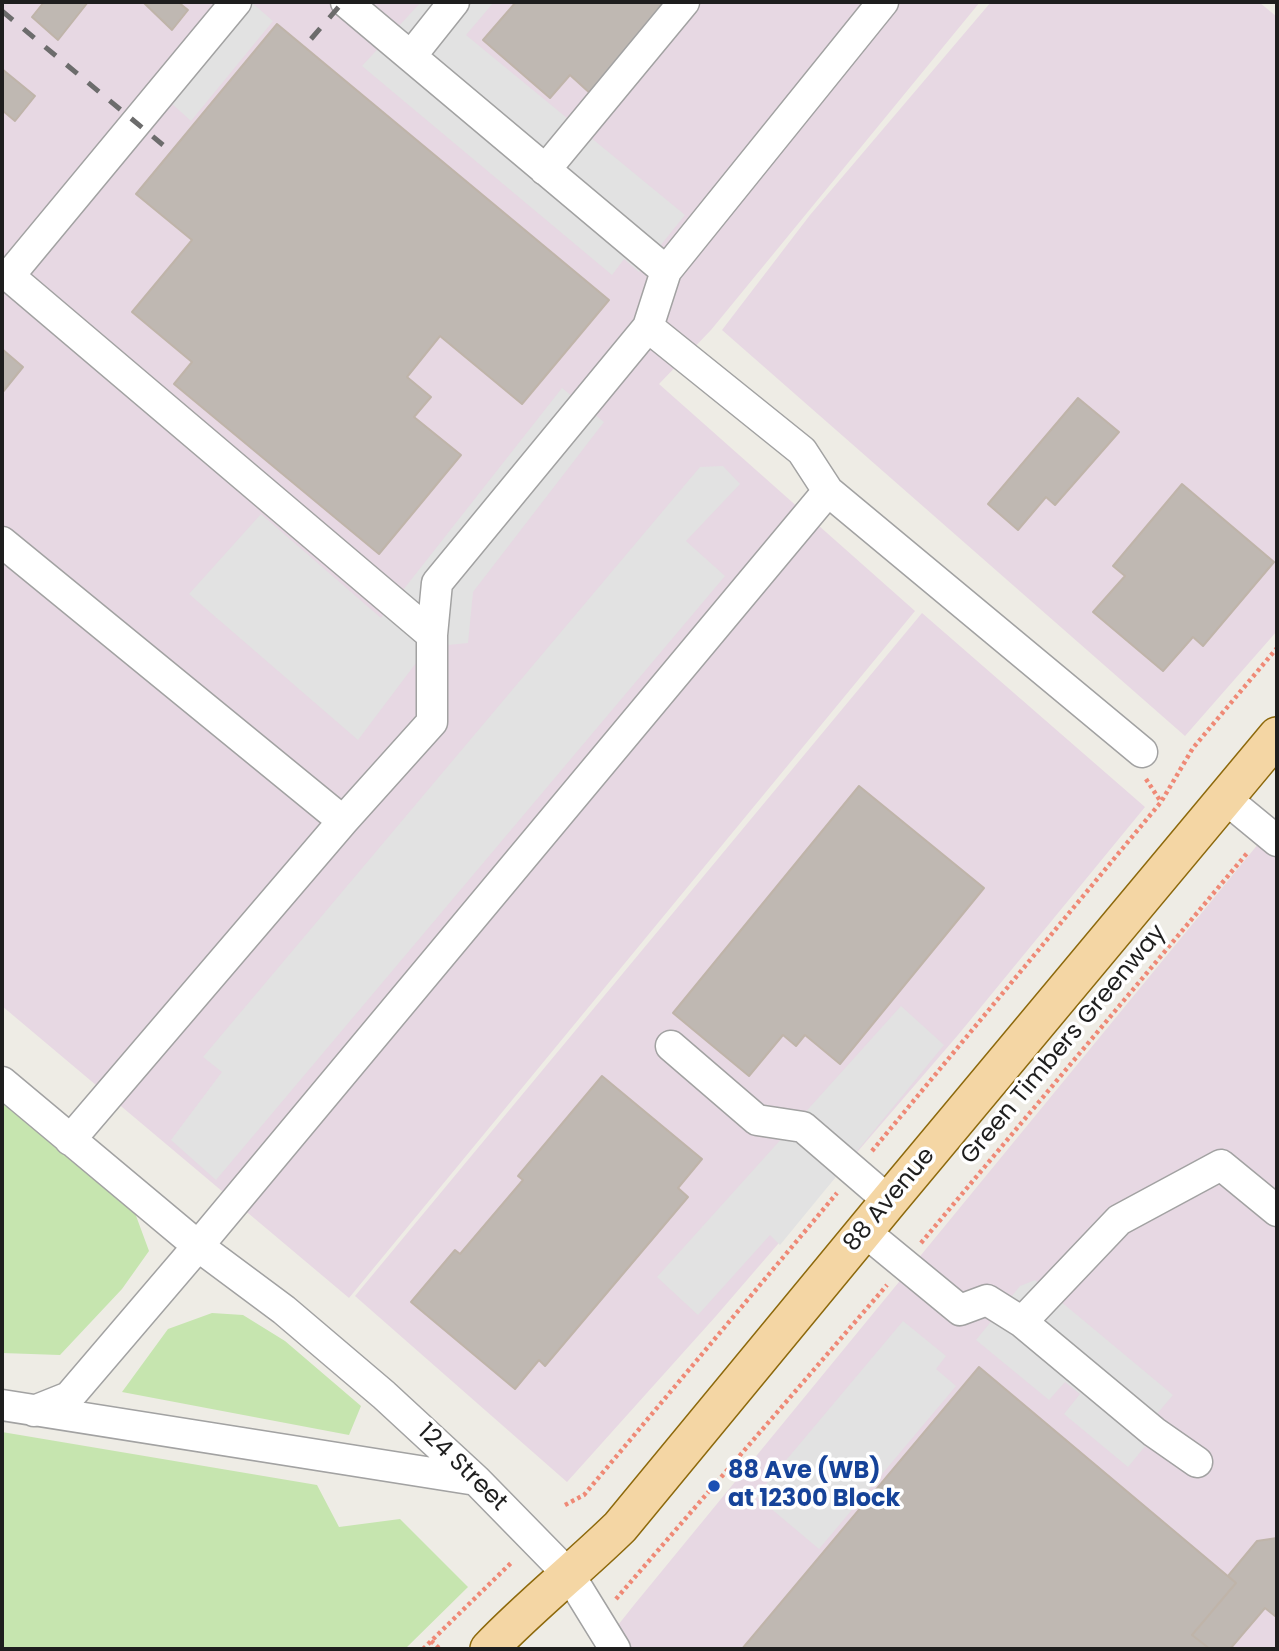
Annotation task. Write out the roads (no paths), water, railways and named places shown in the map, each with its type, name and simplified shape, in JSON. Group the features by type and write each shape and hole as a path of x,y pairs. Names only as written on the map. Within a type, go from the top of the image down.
{"main road":[{"name":"88 Avenue","path":"489,1649 524,1613 570,1576 620,1527 1277,736"}],"street":[{"path":"236,2 9,276 432,635"},
{"path":"346,2 666,271"},
{"path":"411,56 454,2"},
{"path":"545,170 684,2"},
{"path":"70,1140 343,821 432,722 432,635 438,583 648,327 666,271 883,2"},
{"path":"648,327 802,451 828,491 1142,752"},
{"path":"34,1411 69,1396 198,1246 828,491"},
{"path":"2,542 343,821"},
{"path":"1226,799 1277,841"},
{"path":"671,1046 757,1120 803,1127 889,1200"},
{"name":"124 Street","path":"2,1082 198,1246 284,1310 476,1480 570,1576 615,1649"},
{"path":"1022,1322 1119,1220 1221,1165 1277,1211"},
{"path":"864,1231 960,1311 987,1300 1022,1322 1154,1432 1197,1462"},
{"path":"2,1405 476,1480"}],"railway":[{"path":"311,39 343,2"},
{"path":"2,11 163,145"}],"place":[{"name":"88 Ave (WB) at 12300 Block","path":"714,1486"}]}
